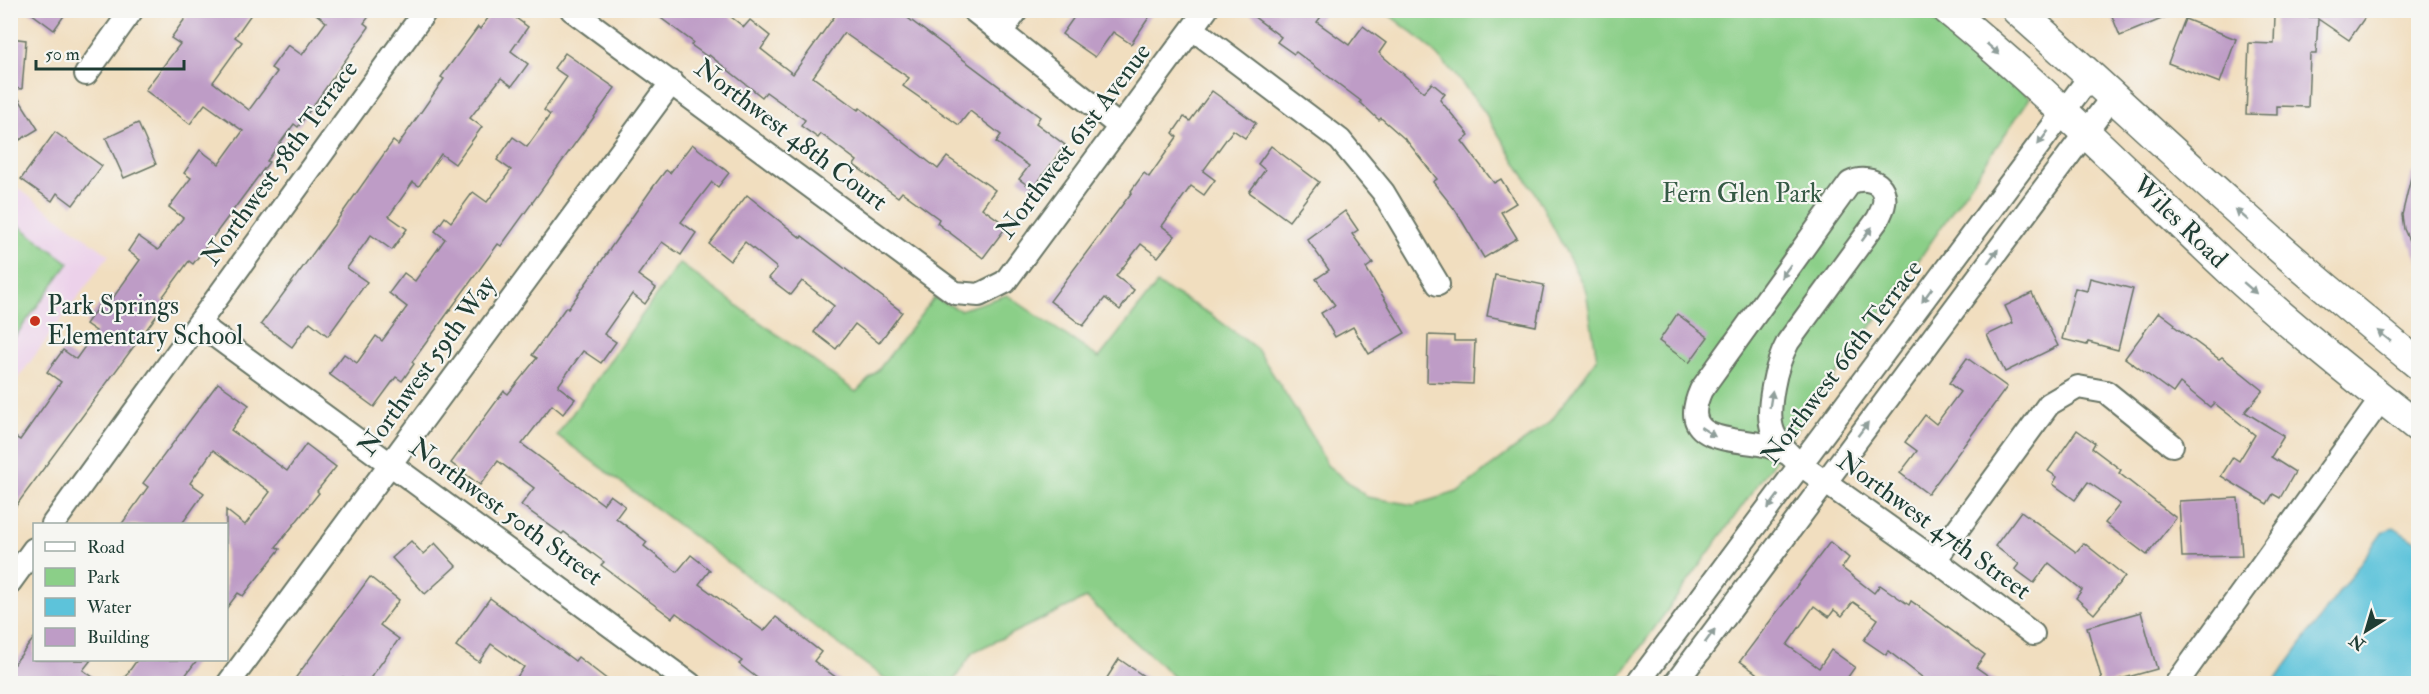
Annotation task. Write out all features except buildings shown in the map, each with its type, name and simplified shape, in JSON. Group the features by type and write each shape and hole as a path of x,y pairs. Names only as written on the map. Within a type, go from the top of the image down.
{"main road":[{"name":"Wiles Road","path":"1948,10 2086,132 2234,274 2307,338 2418,427"},
{"name":"Wiles Road","path":"2017,10 2308,273 2418,364"}],"street":[{"path":"86,74 132,10"},
{"name":"Northwest 58th Terrace","path":"53,523 426,10"},
{"name":"Northwest 48th Court","path":"572,10 955,292 979,295"},
{"path":"973,10 1119,126"},
{"path":"1002,31 1017,10"},
{"name":"Northwest 61st Avenue","path":"979,295 1005,282 1206,10"},
{"path":"1192,29 1340,140 1383,192 1438,284"},
{"name":"Northwest 66th Terrace","path":"1637,684 1794,459 2091,75"},
{"name":"Northwest 59th Way","path":"228,684 672,82"},
{"path":"1657,656 1684,680 1824,482 2113,96"},
{"path":"1859,179 1869,179 1878,185 1884,195 1883,207 1878,219 1788,342 1779,359 1769,421 1774,436 1794,459 1766,445 1710,436 1700,428 1696,419 1697,398 1850,183 1859,179"},
{"name":"Northwest 50th Street","path":"199,324 392,463 690,684"},
{"path":"1935,560 2049,404 2078,387 2106,392 2172,445"},
{"path":"2176,684 2382,398"},
{"name":"Northwest 47th Street","path":"1794,459 1935,560 2033,634"},
{"path":"10,582 33,550"}],"shaded area":[{"name":"Park Springs Elementary School","path":"11,183 109,255 11,388"}],"green space":[{"name":"Fern Glen Park","path":"1384,11 1922,11 2030,98 1909,274 1615,683 1181,683 1086,598 973,652 952,683 891,683 557,435 679,263 856,392 879,369 934,298 960,310 1007,295 1099,358 1157,284 1210,314 1257,349 1310,432 1327,465 1367,497 1414,505 1457,492 1551,421 1597,359 1586,291 1538,198 1484,111 1451,70 1424,42"},
{"path":"11,220 69,263 11,342"}],"water":[{"path":"2394,527 2418,543 2418,683 2273,683 2382,533"}],"place":[{"name":"Park Springs Elementary School","path":"35,321"}]}
